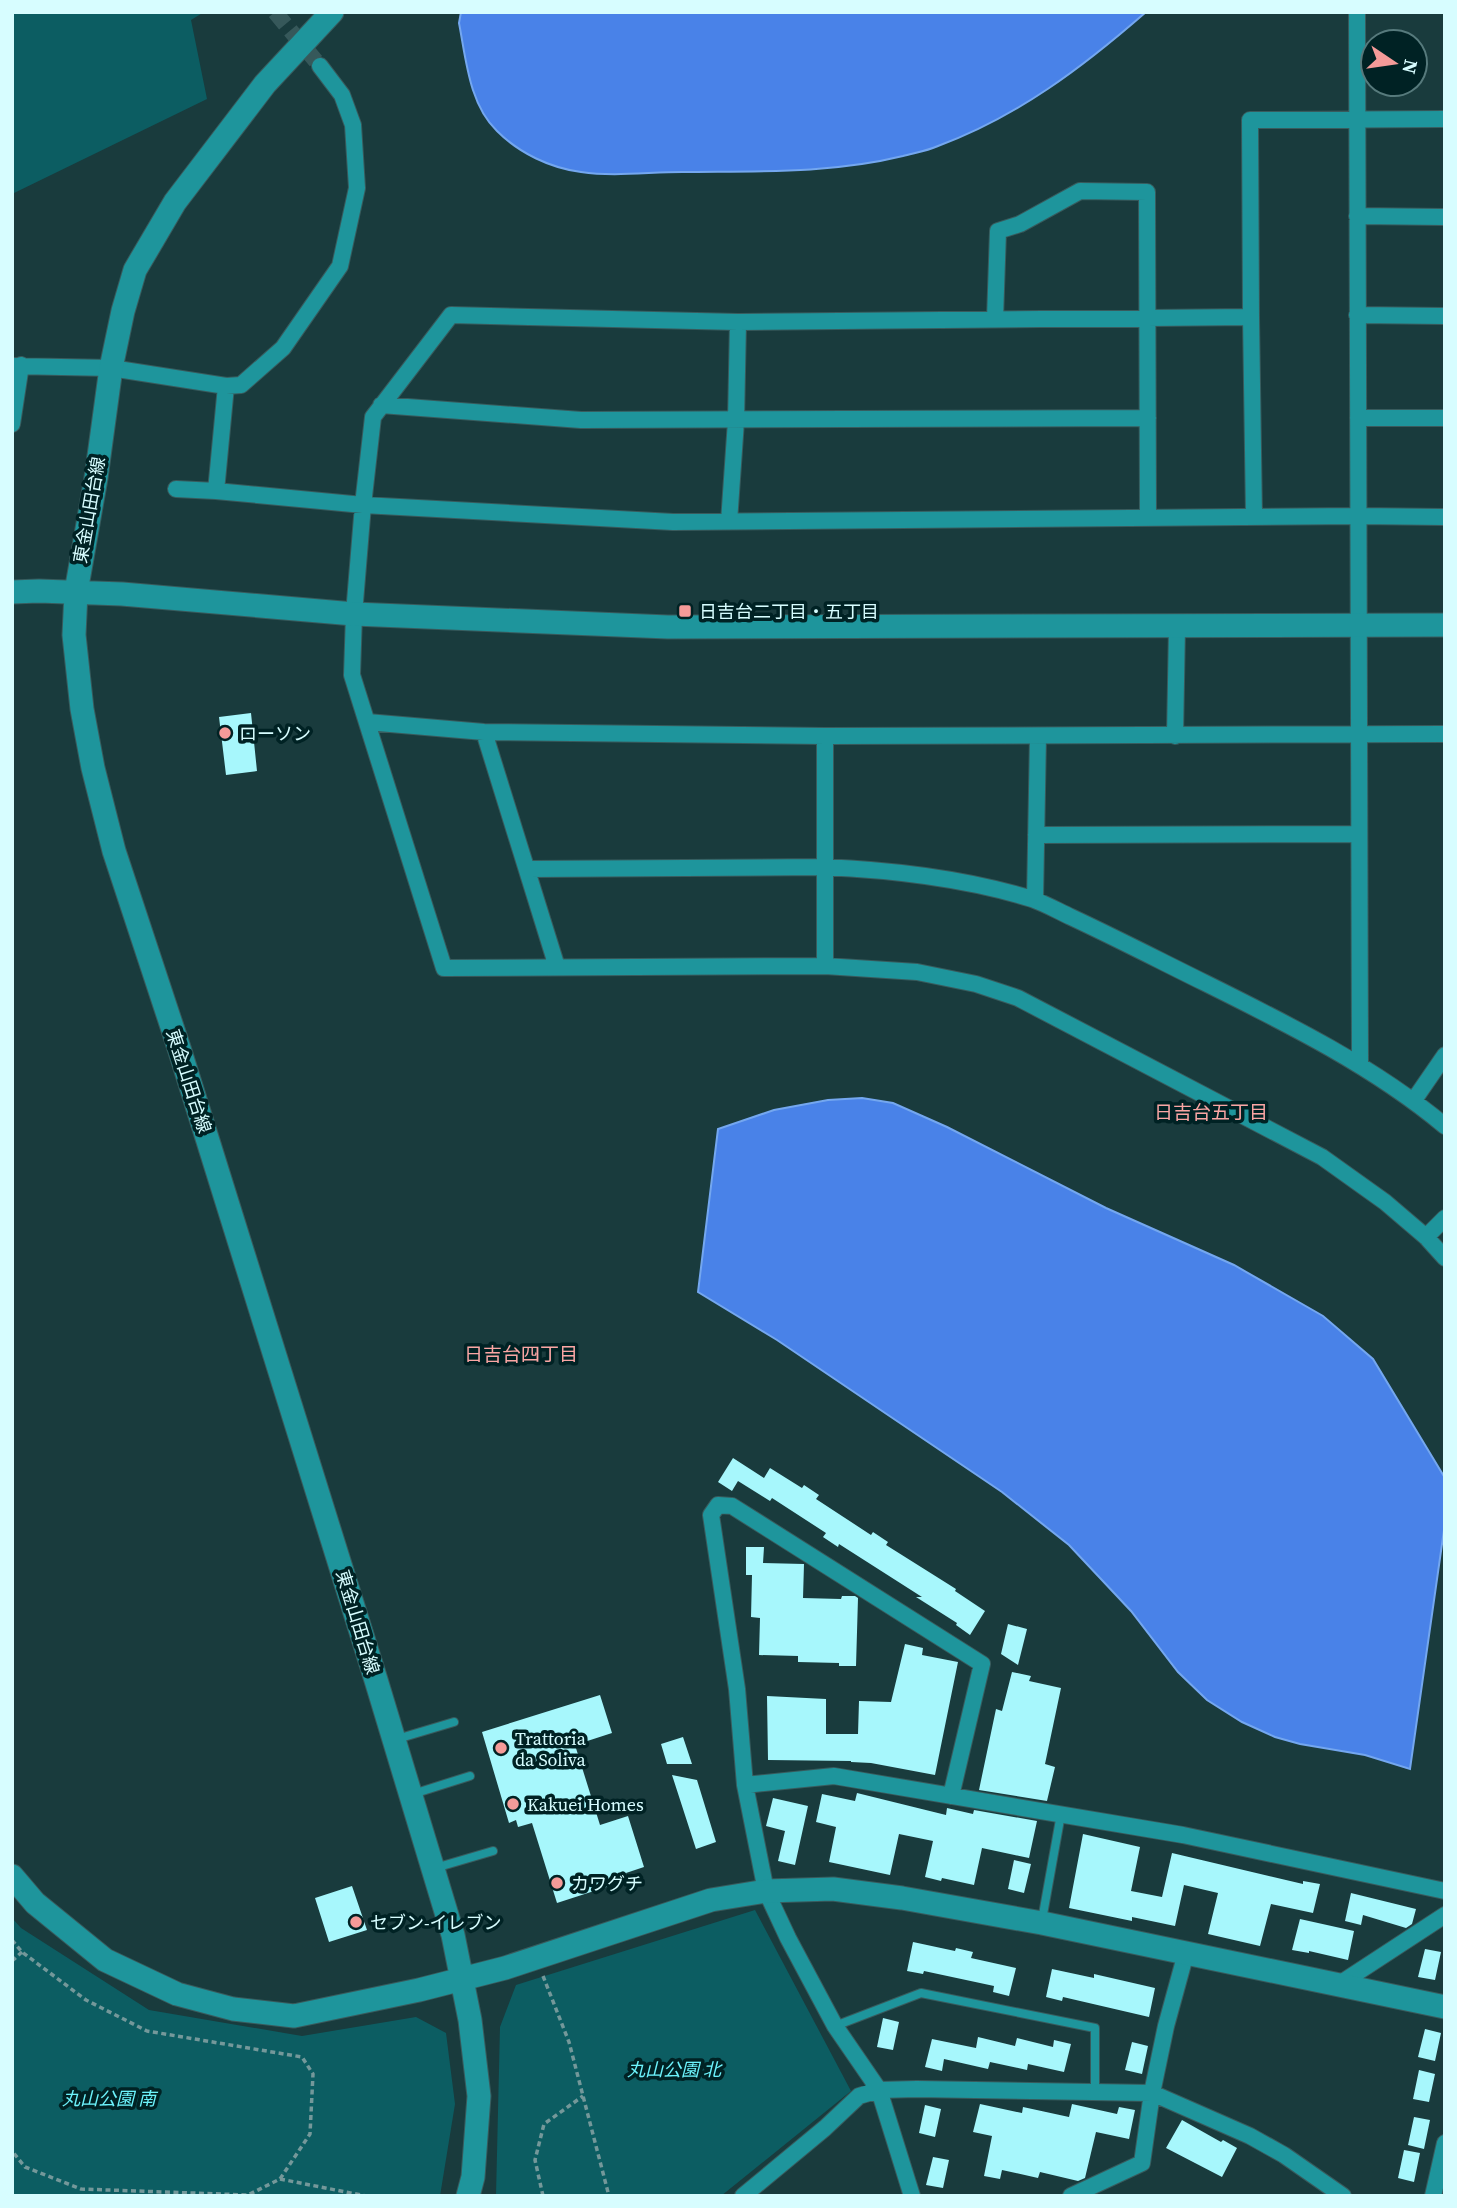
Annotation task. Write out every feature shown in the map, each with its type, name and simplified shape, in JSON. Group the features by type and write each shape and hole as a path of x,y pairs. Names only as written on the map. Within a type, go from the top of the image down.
{"street":[{"name":"東金山田台線","path":"332,12 265,84 175,202 135,270 111,369 76,592 74,635 82,709 93,768 114,852 184,1061 453,1935 470,2020 479,2096 474,2177 468,2196"},
{"path":"1357,12 1360,1066"},
{"path":"12,424 17,365 111,369 226,386 241,385 283,348 340,266 357,188 353,125 342,95 320,66"},
{"path":"1254,517 1250,120 1445,119"},
{"path":"995,318 998,231 1020,224 1080,191 1147,192 1148,518"},
{"path":"1357,216 1445,217"},
{"path":"1251,317 738,322 451,315 373,417 354,614 352,675 444,968 825,966 917,972 976,984 1018,998 1322,1157 1385,1202 1426,1237 1445,1258"},
{"path":"1357,315 1445,316"},
{"path":"729,522 736,421 738,322"},
{"path":"216,491 226,386"},
{"path":"381,405 581,420 1147,418"},
{"path":"1358,418 1445,418"},
{"path":"176,489 521,515 729,522 1445,517"},
{"path":"12,592 76,592 354,614 668,627 1445,625"},
{"path":"1175,736 1177,626"},
{"path":"366,722 484,732 825,736 1445,734"},
{"path":"484,732 556,967"},
{"path":"825,736 825,966"},
{"path":"1035,900 1038,736"},
{"path":"1036,835 1359,834"},
{"path":"527,869 823,867 917,873 972,883 1035,900 1254,1008 1360,1066 1414,1100 1445,1126"},
{"path":"1414,1100 1445,1055"},
{"path":"1426,1237 1445,1218"},
{"path":"912,2196 880,2090 835,2026 766,1891 745,1785 737,1689 711,1515 718,1505 732,1506 982,1664 951,1796"},
{"path":"745,1785 834,1776 1183,1835 1445,1891"},
{"path":"12,1876 35,1903 105,1960 177,1994 233,2009 294,2016 463,1979 536,1958 710,1900 766,1891 833,1889 902,1898 1042,1923 1445,2007"},
{"path":"1338,1985 1445,1915"},
{"path":"1071,2196 1142,2163 1166,2026 1186,1953"},
{"path":"743,2196 859,2096 880,2090 1152,2094 1250,2136 1284,2155 1343,2196"},
{"path":"1433,2196 1445,2143"}],"lane":[{"path":"394,1740 454,1722"},
{"path":"411,1795 470,1776"},
{"path":"1042,1923 1061,1814"},
{"path":"433,1869 493,1851"},
{"path":"835,2026 921,1993 1095,2028 1095,2092"}],"path":[{"path":"12,1940 22,1952 86,2000 147,2031 302,2057 313,2074 310,2134 280,2179 248,2195 81,2189 25,2167 12,2151"},
{"path":"12,1961 22,1952"},
{"path":"536,1958 569,2042 609,2196"},
{"path":"543,2196 535,2160 544,2123 583,2096"},
{"path":"280,2179 366,2196"}],"green space":[{"path":"12,12 204,12 191,20 207,99 12,194"},
{"name":"丸山公園 北","path":"755,1910 851,2091 721,2196 496,2196 500,2027 516,1985"},
{"name":"丸山公園 南","path":"12,1918 21,1928 149,2010 302,2036 416,2017 446,2033 455,2104 440,2196 12,2196"}],"water":[{"path":"461,12 1146,12 1048,89 995,121 929,149 876,162 821,169 619,174 581,172 547,163 525,153 497,131 480,108 470,80 459,23"},
{"path":"862,1098 893,1103 947,1127 1106,1208 1234,1265 1323,1316 1373,1359 1445,1478 1445,1523 1410,1769 1365,1755 1275,1737 1242,1722 1207,1700 1178,1672 1131,1611 1069,1545 1002,1492 777,1340 698,1292 718,1129 774,1110 828,1100"}],"building":[{"path":"251,713 257,771 226,775 219,717"},
{"path":"733,1458 764,1478 770,1468 802,1488 804,1485 819,1495 816,1499 871,1535 873,1532 888,1542 886,1545 956,1589 955,1591 985,1611 970,1635 956,1625 957,1623 916,1597 922,1597 839,1544 838,1547 823,1537 826,1533 772,1498 770,1501 738,1481 732,1491 718,1482"},
{"path":"746,1547 764,1547 763,1563 804,1564 803,1598 858,1598 856,1666 798,1662 798,1656 759,1655 760,1618 751,1617 752,1575 746,1575"},
{"path":"1008,1624 1027,1629 1018,1665 1001,1654"},
{"path":"905,1644 923,1648 922,1655 958,1662 935,1775 851,1761 768,1760 767,1696 826,1699 826,1734 858,1734 859,1701 891,1702"},
{"path":"1012,1672 1031,1676 1029,1681 1061,1688 1045,1764 1055,1767 1047,1801 979,1790 996,1709 1002,1711"},
{"path":"600,1695 612,1733 575,1745 600,1825 628,1816 644,1867 626,1873 628,1880 557,1903 532,1823 518,1827 516,1820 509,1823 482,1732"},
{"path":"683,1737 692,1764 667,1764 661,1744"},
{"path":"672,1775 697,1780 716,1842 696,1849"},
{"path":"857,1793 946,1815 947,1808 973,1814 974,1810 1037,1821 1029,1858 982,1848 974,1885 942,1878 941,1881 925,1877 933,1841 899,1834 890,1875 829,1862 836,1827 816,1822 822,1794 855,1801"},
{"path":"773,1798 808,1806 795,1865 778,1861 785,1831 766,1826"},
{"path":"1083,1834 1140,1847 1131,1891 1162,1897 1172,1853 1303,1884 1303,1881 1320,1884 1313,1913 1271,1904 1260,1946 1208,1934 1218,1893 1184,1885 1175,1926 1132,1917 1132,1921 1069,1908"},
{"path":"1014,1860 1031,1864 1024,1893 1008,1889"},
{"path":"352,1886 367,1930 329,1942 315,1898"},
{"path":"1351,1893 1416,1909 1412,1924 1406,1928 1363,1915 1361,1925 1345,1921"},
{"path":"1300,1919 1354,1931 1348,1960 1292,1950"},
{"path":"913,1942 973,1952 971,1958 1016,1968 1009,1996 993,1992 994,1986 924,1971 923,1974 907,1971"},
{"path":"1425,1949 1441,1952 1435,1980 1418,1977"},
{"path":"1052,1969 1094,1978 1094,1974 1155,1988 1149,2017 1063,1997 1062,2001 1046,1997"},
{"path":"883,2018 899,2022 893,2050 877,2047"},
{"path":"1425,2029 1441,2033 1435,2061 1418,2057"},
{"path":"978,2037 1015,2046 1017,2038 1053,2047 1054,2040 1071,2044 1064,2072 1028,2064 1027,2070 990,2062 988,2069 944,2059 942,2071 925,2067 932,2039 976,2048"},
{"path":"1132,2042 1148,2046 1142,2074 1125,2070"},
{"path":"1419,2070 1435,2074 1429,2102 1413,2099"},
{"path":"980,2104 1022,2113 1023,2107 1069,2117 1072,2104 1117,2114 1119,2107 1135,2110 1129,2139 1096,2132 1085,2178 1078,2181 1040,2172 1038,2178 1002,2170 1000,2179 984,2176 992,2136 973,2132"},
{"path":"925,2105 941,2109 935,2137 919,2133"},
{"path":"1414,2117 1430,2120 1424,2149 1408,2145"},
{"path":"1182,2120 1237,2148 1222,2177 1166,2148"},
{"path":"1404,2150 1420,2153 1414,2182 1398,2178"},
{"path":"933,2157 949,2160 943,2188 926,2185"}],"tunnel":[{"path":"275,12 320,66"}],"place":[{"name":"日吉台二丁目・五丁目","path":"685,611"},
{"name":"ローソン","path":"225,733"},
{"name":"Trattoria da Soliva","path":"501,1748"},
{"name":"Kakuei Homes","path":"513,1804"},
{"name":"カワグチ","path":"557,1883"},
{"name":"セブン-イレブン","path":"356,1922"}],"district":[{"name":"日吉台五丁目","path":"1211,1112"},
{"name":"日吉台四丁目","path":"521,1354"}]}
